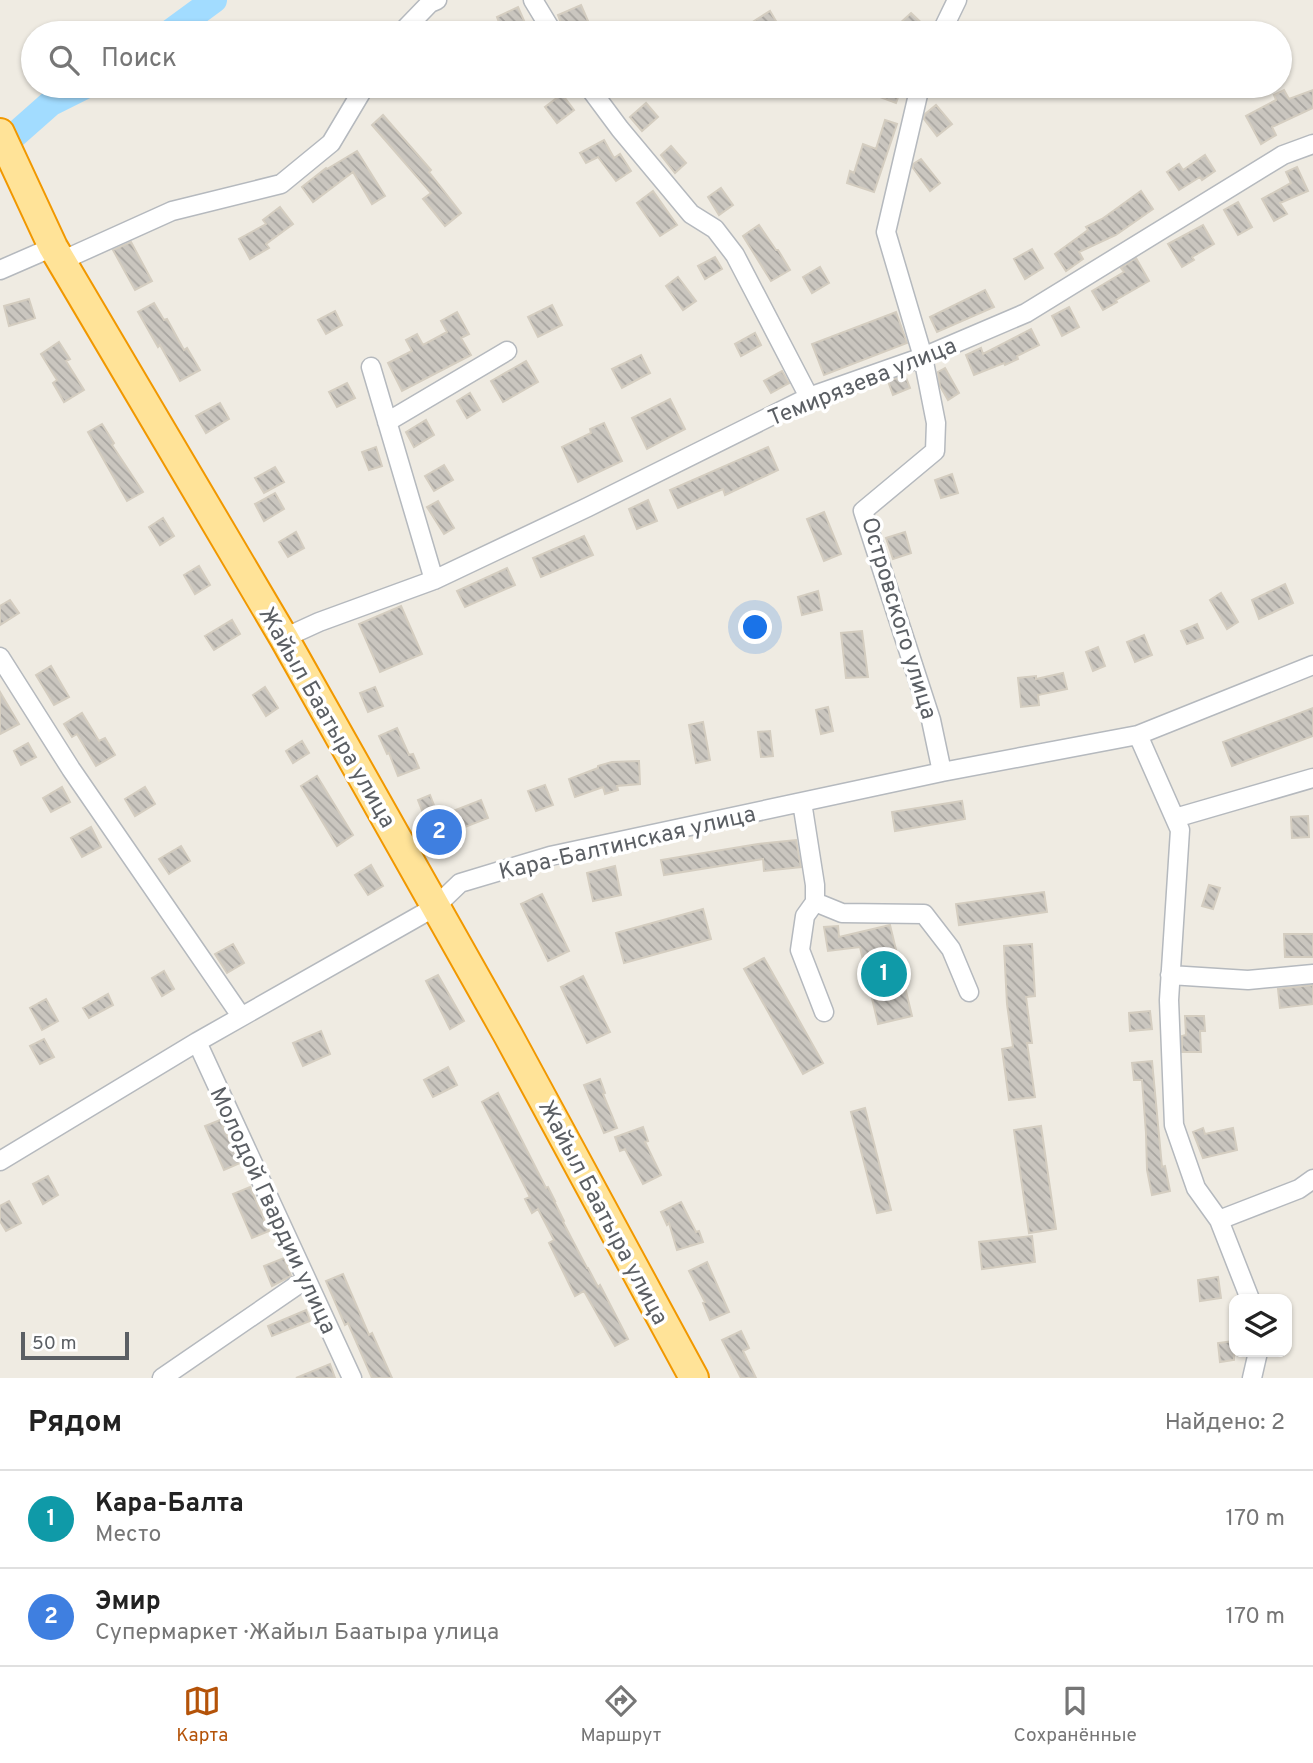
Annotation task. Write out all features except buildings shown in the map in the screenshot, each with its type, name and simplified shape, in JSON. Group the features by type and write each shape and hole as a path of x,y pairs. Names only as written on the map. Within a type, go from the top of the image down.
{"highway":[{"name":"Жайыл Баатыра улица","path":"0,133 6,174 57,254 285,638 508,1035 694,1378"}],"street":[{"path":"413,21 430,3 437,0"},
{"path":"533,0 546,21"},
{"path":"947,21 957,0"},
{"path":"0,270 57,254 89,250 172,211 281,184 331,143 358,98"},
{"path":"597,98 691,214 715,229 736,255 809,397"},
{"name":"Островского улица","path":"917,98 886,232 923,357 936,423 935,451 863,511 931,720 942,772"},
{"name":"Темирязева улица","path":"285,638 319,622 434,580 589,507 809,397 923,357 1026,313 1283,155 1313,144"},
{"path":"387,422 507,351"},
{"path":"370,367 434,580"},
{"path":"0,657 71,769 241,1016"},
{"name":"Кара-Балтинская улица","path":"0,1161 241,1016 435,907 460,883 550,856 942,772 1138,735 1313,665"},
{"path":"1138,735 1180,830 1169,1000 1174,1125 1196,1188 1219,1220 1248,1294"},
{"path":"1175,818 1313,778"},
{"path":"802,802 815,885 815,902 806,916 800,950 824,1012"},
{"path":"815,902 842,913 924,914 951,949 969,992"},
{"path":"1170,975 1248,981 1313,974"},
{"name":"Молодой Гвардии улица","path":"197,1042 352,1378"},
{"path":"1219,1220 1299,1189 1313,1180"},
{"path":"162,1378 306,1279"},
{"path":"1252,1378 1257,1357"}],"waterway":[{"path":"185,21 214,0"},
{"path":"0,148 51,103 61,98"}],"place":[{"name":"Эмир","path":"439,832"},
{"name":"Кара-Балта","path":"884,974"}]}
